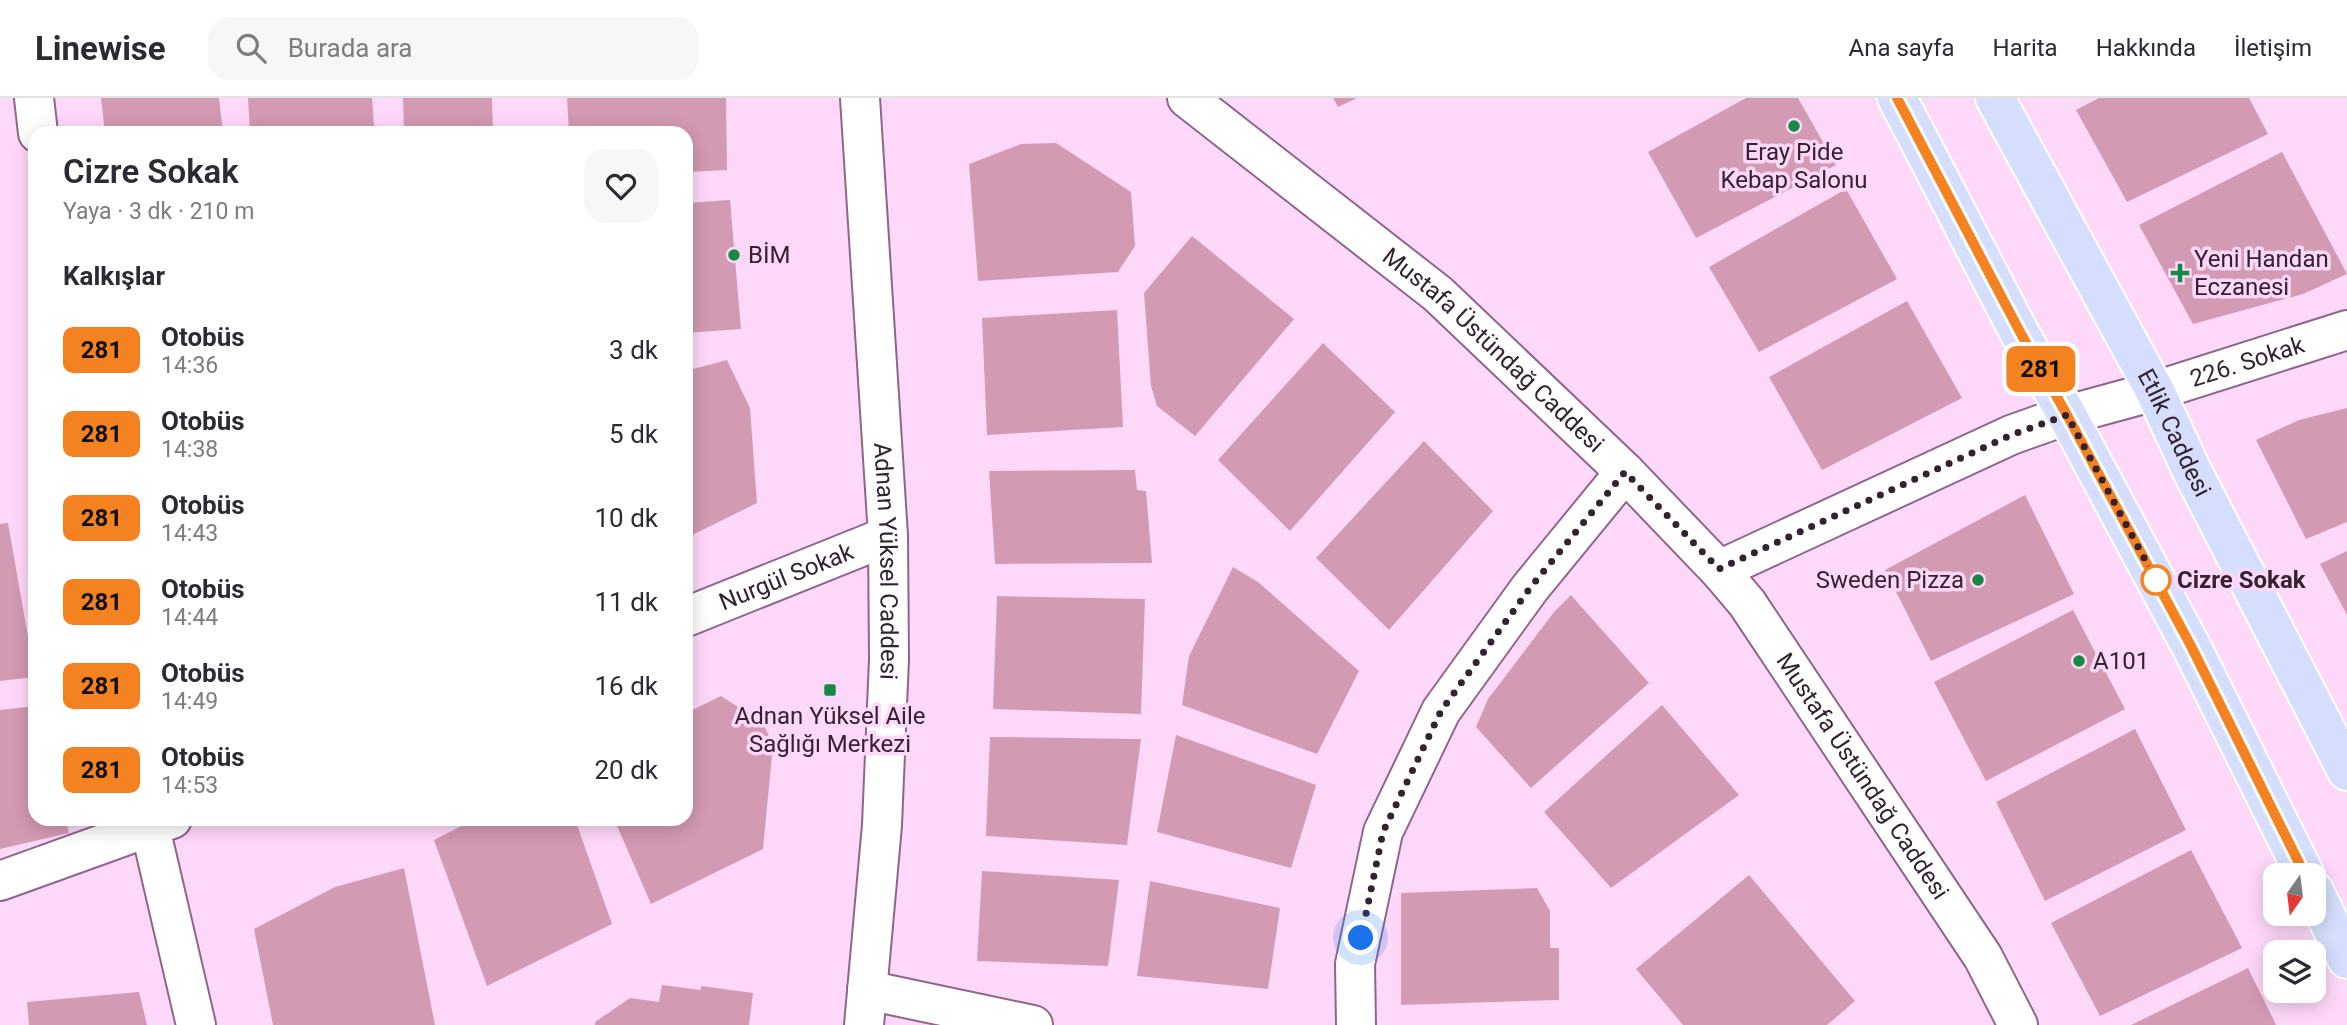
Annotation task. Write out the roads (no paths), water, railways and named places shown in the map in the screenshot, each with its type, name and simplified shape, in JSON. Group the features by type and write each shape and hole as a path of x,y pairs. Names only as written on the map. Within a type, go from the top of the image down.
{"main road":[{"path":"1897,98 2020,332 2191,646 2299,863"},
{"name":"Etlik Caddesi","path":"1995,98 2155,391 2193,473 2347,771"},
{"path":"2326,916 2347,959"}],"street":[{"path":"34,98 37,126"},
{"name":"Adnan Yüksel Caddesi","path":"860,98 888,536 889,659 883,811 865,1008"},
{"name":"Mustafa Üstündağ Caddesi","path":"1187,98 1438,294 1625,472 1719,569 1747,603 1983,957 2018,1025"},
{"name":"226. Sokak","path":"1719,569 2011,435 2067,415 2155,391 2347,330"},
{"path":"1356,1025 1355,964 1383,832 1441,711 1530,588 1625,472"},
{"name":"Nurgül Sokak","path":"693,614 888,536"},
{"path":"0,881 145,826"},
{"path":"157,826 196,1025"},
{"path":"865,1008 1033,1025"}],"place":[{"name":"Eray Pide Kebap Salonu","path":"1794,126"},
{"name":"BİM","path":"734,255"},
{"name":"Yeni Handan Eczanesi","path":"2180,273"},
{"name":"Sweden Pizza","path":"1978,580"},
{"name":"Cizre Sokak","path":"2156,580"},
{"name":"A101","path":"2079,661"},
{"name":"Adnan Yüksel Aile Sağlığı Merkezi","path":"830,690"}]}
